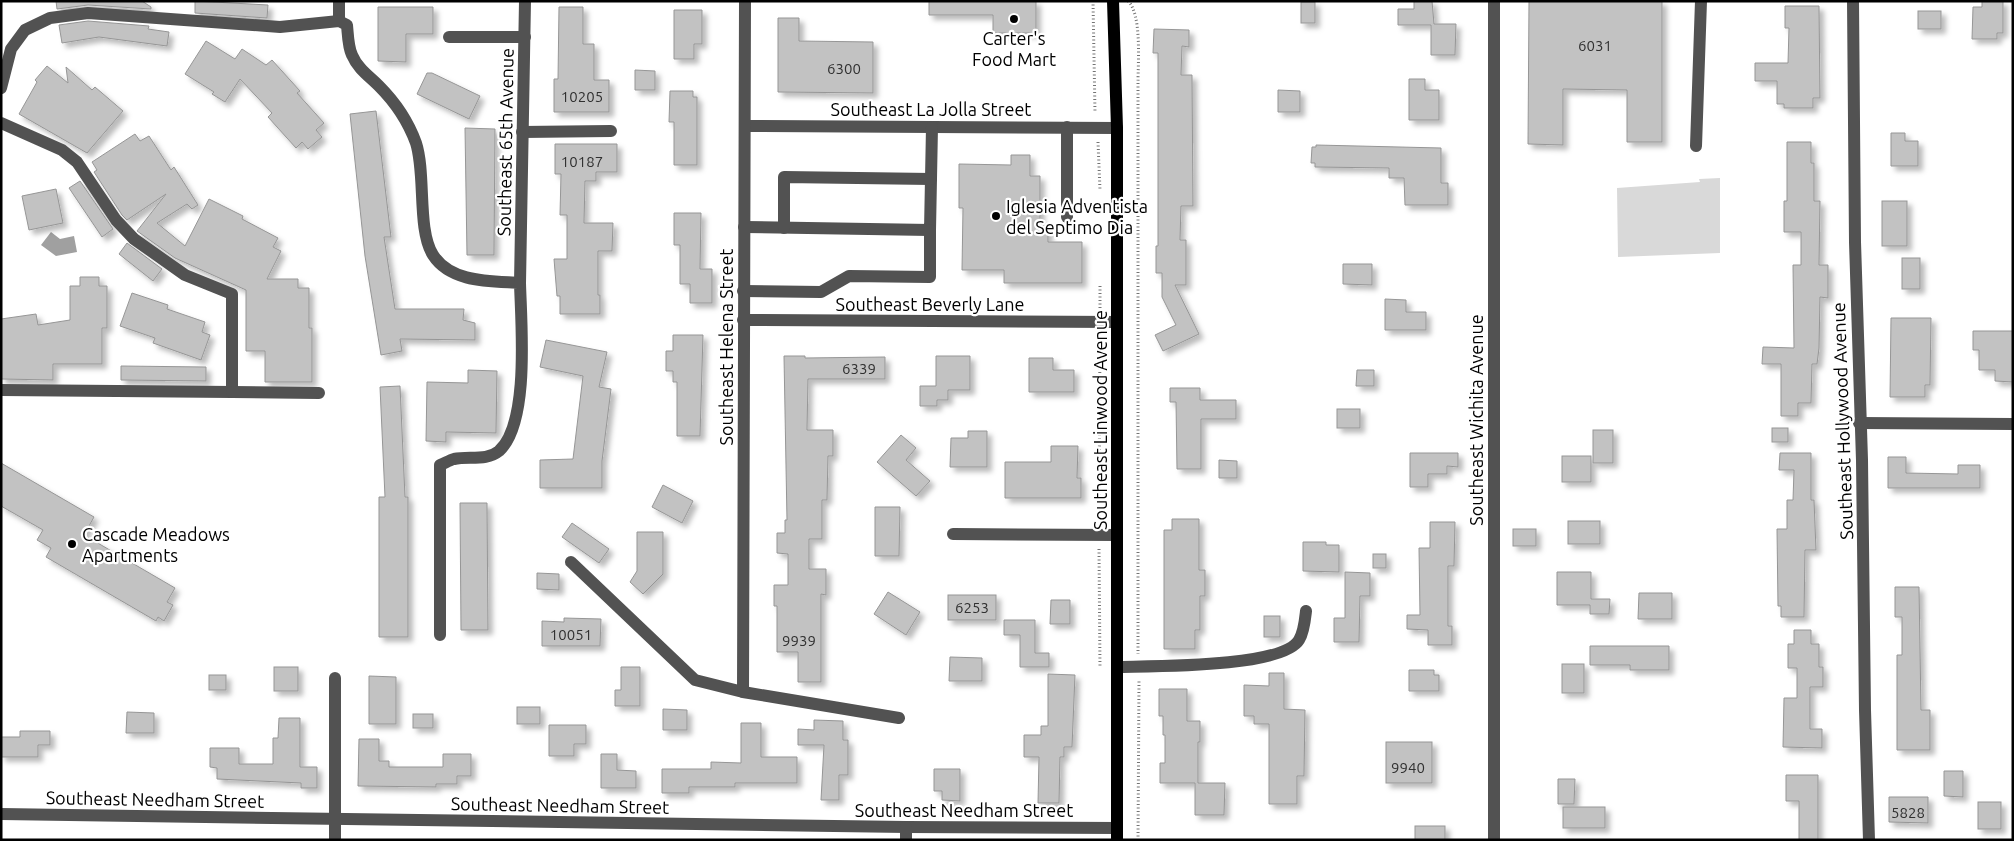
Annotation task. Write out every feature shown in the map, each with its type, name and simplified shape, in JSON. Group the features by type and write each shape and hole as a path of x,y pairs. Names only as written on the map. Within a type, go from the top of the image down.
{"main road":[{"name":"Southeast Linwood Avenue","path":"1113,1 1117,128 1118,834"}],"street":[{"path":"338,1 338,21"},
{"name":"Southeast 65th Avenue","path":"440,634 440,465 454,459 485,457 498,452 508,439 518,413 521,366 520,283 525,1"},
{"name":"Southeast Helena Street","path":"743,692 745,1"},
{"name":"Southeast Wichita Avenue","path":"1494,1 1494,840"},
{"path":"1696,146 1700,1"},
{"name":"Southeast Hollywood Avenue","path":"1852,1 1854,242 1862,460 1865,710 1869,840"},
{"path":"1,88 12,48 25,30 50,18 88,13 280,27 338,21 346,26 351,54 360,69 394,102 407,120 416,145 421,172 426,233 433,255 448,270 478,280 520,283"},
{"path":"449,37 525,37"},
{"path":"1,123 62,150 77,162 116,220 134,239 186,275 232,294 232,392"},
{"name":"Southeast La Jolla Street","path":"745,126 1117,128"},
{"path":"743,291 821,292 849,276 930,277 932,127"},
{"path":"1067,127 1067,217"},
{"path":"522,132 611,131"},
{"path":"784,228 784,177 931,179"},
{"path":"744,227 930,230"},
{"name":"Southeast Beverly Lane","path":"743,320 1118,322"},
{"path":"1,390 319,393"},
{"path":"1860,423 2013,424"},
{"path":"952,534 1118,535"},
{"path":"571,562 695,680 743,692 899,718"},
{"path":"1118,667 1226,663 1276,654 1290,649 1299,641 1306,611"},
{"path":"335,840 336,678"},
{"name":"Southeast Needham Street","path":"1,814 335,819 906,834 1118,834"}],"path":[{"path":"1093,1 1095,115 1098,127 1100,191"},
{"path":"1128,1 1132,5 1137,27 1138,74 1138,840"},
{"path":"1100,674 1101,278"}],"shaded area":[{"path":"1720,178 1720,253 1618,257 1617,188 1700,182 1699,179"},
{"path":"51,232 60,239 74,236 77,252 56,256 41,245"}],"building":[{"path":"56,1 142,1 151,9 88,5 57,9"},
{"path":"195,1 268,5 267,18 195,13"},
{"name":"Carter's Food Mart","path":"929,1 1036,1 1036,33 993,33 993,15 929,15"},
{"path":"1414,1 1432,1 1434,24 1456,24 1455,55 1431,55 1431,25 1398,25 1398,9 1414,9"},
{"path":"1529,1 1662,1 1662,142 1627,142 1627,90 1563,89 1563,145 1528,144"},
{"path":"1982,1 2003,1 2003,33 1997,33 1997,39 1972,39 1973,7 1982,7"},
{"path":"1301,2 1315,2 1315,23 1301,23"},
{"path":"1785,6 1819,6 1820,98 1813,98 1813,108 1784,108 1784,104 1777,104 1777,81 1755,81 1755,63 1788,63 1789,28 1785,28"},
{"path":"378,7 433,7 433,34 406,34 406,62 378,61"},
{"path":"559,7 583,7 583,44 594,44 594,80 609,80 609,112 554,112 554,79 558,79"},
{"path":"674,10 702,10 702,44 694,44 694,59 674,59"},
{"path":"1918,11 1941,11 1941,29 1918,29"},
{"path":"778,18 799,18 799,41 873,42 873,93 778,92"},
{"path":"88,21 149,26 148,29 169,32 167,46 99,37 62,43 59,25"},
{"path":"1154,29 1189,30 1189,47 1182,46 1181,75 1192,75 1193,206 1181,206 1180,240 1186,240 1186,285 1175,285 1199,334 1163,351 1155,335 1176,325 1162,297 1162,273 1156,273 1156,246 1158,246 1158,53 1153,53"},
{"path":"206,41 235,59 242,49 266,65 272,60 300,91 297,93 324,123 316,130 322,137 308,149 302,142 296,148 268,117 272,113 240,79 225,102 212,94 214,92 185,74"},
{"path":"47,66 68,83 66,67 92,90 95,87 123,111 87,153 19,114 37,82 35,80"},
{"path":"635,70 655,71 655,90 635,90"},
{"path":"427,73 432,73 480,96 469,119 417,94"},
{"path":"1409,79 1425,79 1425,90 1439,90 1439,120 1409,120"},
{"path":"1278,90 1300,91 1300,112 1278,112"},
{"path":"670,91 693,91 693,97 697,97 697,165 674,165 674,122 669,122"},
{"path":"376,111 391,237 384,237 395,309 464,309 463,320 475,323 475,340 400,339 402,351 381,355 365,256 350,114"},
{"path":"465,128 495,129 494,255 467,255"},
{"path":"1891,133 1905,133 1905,141 1918,141 1918,166 1891,166"},
{"path":"135,134 140,141 149,136 171,170 174,167 198,205 192,209 187,204 157,223 185,246 209,199 243,216 242,219 278,238 273,247 281,251 267,279 298,279 298,288 309,288 309,328 312,328 312,382 265,382 265,351 246,351 246,290 175,258 137,231 166,194 127,220 122,215 94,172 97,170 92,162"},
{"path":"1787,142 1811,142 1811,163 1814,163 1814,201 1820,201 1819,265 1828,265 1828,298 1820,297 1819,348 1817,364 1812,364 1811,403 1798,403 1798,416 1781,416 1781,364 1762,364 1763,347 1794,348 1793,265 1801,265 1801,232 1784,232 1784,201 1787,201"},
{"path":"555,144 617,144 617,172 596,172 596,181 585,181 584,223 613,223 612,251 598,251 600,314 560,314 560,296 557,296 554,259 567,259 567,215 560,215 561,174 555,174"},
{"path":"1316,145 1441,148 1441,183 1448,183 1448,205 1405,205 1404,178 1389,178 1389,168 1315,167 1315,163 1311,163 1312,147 1316,147"},
{"name":"Iglesia Adventista del Septimo Dia","path":"1011,155 1030,155 1030,176 1040,176 1040,225 1048,225 1048,242 1082,242 1082,283 1004,283 1004,270 962,270 963,208 959,208 959,164 1011,165"},
{"path":"80,181 113,229 102,237 69,188"},
{"path":"56,189 63,223 29,230 22,196"},
{"path":"1882,201 1907,201 1907,246 1882,246"},
{"path":"674,213 701,213 700,269 712,269 712,303 690,303 690,284 680,284 680,245 674,245"},
{"path":"127,243 162,269 153,281 119,254"},
{"path":"1902,258 1920,258 1920,289 1902,289"},
{"path":"1343,264 1372,264 1372,285 1343,284"},
{"path":"80,277 99,277 99,286 107,286 107,328 102,328 102,364 53,364 53,380 1,379 1,319 36,314 38,325 70,320 70,286 80,286"},
{"path":"132,293 168,305 167,309 205,322 202,332 210,335 201,360 153,343 155,338 120,326"},
{"path":"1385,299 1406,300 1406,312 1426,312 1426,330 1385,330"},
{"path":"1891,318 1931,318 1930,385 1925,385 1925,397 1890,397"},
{"path":"1973,331 2013,331 2013,382 1995,381 1995,370 1979,370 1979,350 1973,350"},
{"path":"673,335 703,335 700,436 677,436 677,382 673,382 673,371 666,371 666,351 673,351"},
{"path":"546,340 607,352 599,387 611,389 602,461 602,488 540,488 540,460 573,459 583,376 540,367"},
{"path":"784,356 805,356 805,358 885,357 885,379 808,379 807,430 833,430 833,456 828,456 827,500 822,500 822,539 809,539 809,569 826,569 826,595 821,594 821,682 798,682 798,652 777,652 777,606 774,606 774,585 788,585 788,554 777,553 777,533 785,533 785,520 787,520"},
{"path":"936,356 970,356 970,390 948,390 948,400 937,400 937,406 920,406 920,386 936,386"},
{"path":"1029,358 1053,358 1053,370 1074,370 1074,392 1029,392"},
{"path":"121,366 206,367 206,381 121,380"},
{"path":"468,370 497,371 496,433 446,432 446,442 426,441 427,382 468,383"},
{"path":"1357,370 1374,370 1374,386 1356,386"},
{"path":"400,386 405,497 408,497 408,637 379,637 379,497 385,497 380,387"},
{"path":"1170,388 1200,388 1200,400 1236,400 1236,419 1201,419 1201,469 1177,469 1176,402 1170,402"},
{"path":"1337,409 1360,409 1360,428 1337,428"},
{"path":"1772,428 1788,428 1788,442 1772,442"},
{"path":"1593,430 1613,430 1613,463 1593,463"},
{"path":"968,431 987,431 987,467 950,467 951,438 968,438"},
{"path":"901,435 916,448 906,460 930,481 916,496 877,462"},
{"path":"1051,446 1078,446 1077,478 1081,478 1081,498 1005,498 1005,462 1051,462"},
{"path":"1410,453 1458,453 1458,467 1447,466 1447,474 1428,474 1428,487 1410,487"},
{"path":"1780,453 1811,453 1811,500 1814,500 1816,550 1805,550 1804,617 1781,617 1781,606 1778,606 1777,529 1787,529 1787,500 1793,500 1794,470 1779,470"},
{"path":"1562,456 1591,456 1591,482 1562,482"},
{"path":"1888,457 1906,457 1906,473 1958,474 1958,465 1980,465 1980,488 1888,488"},
{"path":"1219,460 1237,461 1237,478 1219,478"},
{"name":"Cascade Meadows Apartments","path":"1,463 94,517 84,535 175,588 167,602 173,605 164,621 158,617 156,621 46,557 51,548 37,540 43,530 1,506"},
{"path":"663,485 693,501 682,523 652,507"},
{"path":"460,503 487,503 488,630 461,630"},
{"path":"875,507 900,507 899,556 875,556"},
{"path":"1172,519 1199,519 1199,570 1205,570 1205,596 1200,596 1200,630 1195,630 1195,649 1164,649 1164,530 1172,530"},
{"path":"1568,521 1600,521 1600,544 1568,544"},
{"path":"1430,522 1455,522 1454,566 1448,566 1448,626 1452,626 1452,645 1428,645 1428,630 1407,629 1407,615 1420,615 1419,548 1430,548"},
{"path":"572,523 609,549 599,563 562,537"},
{"path":"1513,529 1536,529 1536,546 1513,546"},
{"path":"637,532 663,532 663,574 643,594 630,582 637,571"},
{"path":"1303,542 1326,542 1326,545 1339,545 1339,572 1303,571"},
{"path":"1373,554 1386,554 1386,568 1373,568"},
{"path":"1345,572 1370,573 1370,596 1360,596 1359,642 1334,642 1334,618 1345,618"},
{"path":"1557,572 1591,572 1591,599 1610,599 1609,614 1590,614 1590,605 1557,605"},
{"path":"537,573 559,574 559,590 537,589"},
{"path":"1895,587 1919,587 1921,710 1930,710 1930,750 1897,750 1897,655 1902,655 1902,617 1895,617"},
{"path":"888,592 920,612 906,635 874,614"},
{"path":"1639,593 1672,593 1672,619 1638,619"},
{"path":"948,595 996,595 996,620 948,620"},
{"path":"1051,600 1070,600 1070,624 1050,624"},
{"path":"1264,616 1280,616 1280,637 1264,637"},
{"path":"564,618 601,619 600,646 542,646 542,621 564,622"},
{"path":"1004,620 1035,620 1035,653 1049,653 1049,667 1020,667 1020,635 1004,635"},
{"path":"1794,630 1811,630 1811,644 1819,644 1819,667 1823,667 1823,687 1810,687 1810,729 1822,729 1822,748 1783,747 1784,698 1797,698 1797,668 1788,668 1788,644 1794,644"},
{"path":"1590,646 1669,646 1669,670 1630,670 1630,665 1590,665"},
{"path":"950,657 982,658 982,681 949,681"},
{"path":"1562,664 1584,664 1584,693 1562,693"},
{"path":"274,667 298,667 298,691 274,691"},
{"path":"621,667 640,667 640,706 615,706 615,690 621,690"},
{"path":"1409,670 1434,670 1434,675 1439,675 1439,691 1409,691"},
{"path":"1269,673 1284,673 1284,709 1305,710 1304,776 1297,776 1297,804 1269,804 1269,724 1254,724 1254,716 1244,716 1244,685 1269,686"},
{"path":"1048,674 1075,675 1072,747 1064,747 1064,757 1060,757 1059,803 1038,803 1039,757 1024,757 1024,735 1041,735 1041,726 1048,726"},
{"path":"209,675 226,675 226,690 209,690"},
{"path":"369,676 396,677 396,724 369,724"},
{"path":"1159,689 1187,689 1187,721 1200,721 1198,783 1225,783 1224,815 1195,815 1195,783 1160,783 1160,763 1165,763 1165,735 1163,735 1163,716 1159,716"},
{"path":"517,707 540,707 540,724 517,724"},
{"path":"663,709 687,710 687,730 663,730"},
{"path":"127,712 154,713 154,733 126,733"},
{"path":"413,714 433,714 433,728 413,728"},
{"path":"279,718 300,718 300,767 317,767 317,788 301,788 301,783 217,779 217,768 210,767 210,748 239,748 239,764 273,764 273,738 278,738"},
{"path":"814,720 843,721 843,740 848,740 848,775 839,775 839,800 821,800 824,745 798,745 798,729 814,730"},
{"path":"741,723 761,723 761,757 797,757 797,783 735,783 735,787 689,787 689,793 662,793 662,769 711,769 711,762 741,763"},
{"path":"549,725 586,725 586,744 574,744 574,756 549,756"},
{"path":"20,731 50,731 50,745 38,745 38,757 1,757 1,737 20,737"},
{"path":"359,739 379,739 379,761 389,761 389,767 443,767 443,754 471,754 471,776 457,776 457,784 436,784 436,787 358,786"},
{"path":"1386,742 1432,742 1432,783 1386,783"},
{"path":"601,754 617,754 617,770 636,771 636,788 601,788"},
{"path":"934,769 960,769 960,801 942,800 942,791 934,791"},
{"path":"1944,771 1963,771 1963,797 1944,796"},
{"path":"1786,775 1818,775 1818,840 1799,840 1799,801 1786,801"},
{"path":"1558,779 1575,779 1574,804 1558,804"},
{"path":"1889,797 1928,797 1928,823 1889,822"},
{"path":"1978,802 2001,802 2001,829 1978,829"},
{"path":"1563,807 1605,807 1605,828 1563,828"},
{"path":"1415,826 1445,826 1445,840 1415,840"}],"place":[{"name":"Carter's Food Mart","path":"1014,19"},
{"name":"Iglesia Adventista del Septimo Dia","path":"996,216"},
{"name":"Cascade Meadows Apartments","path":"72,544"}]}
